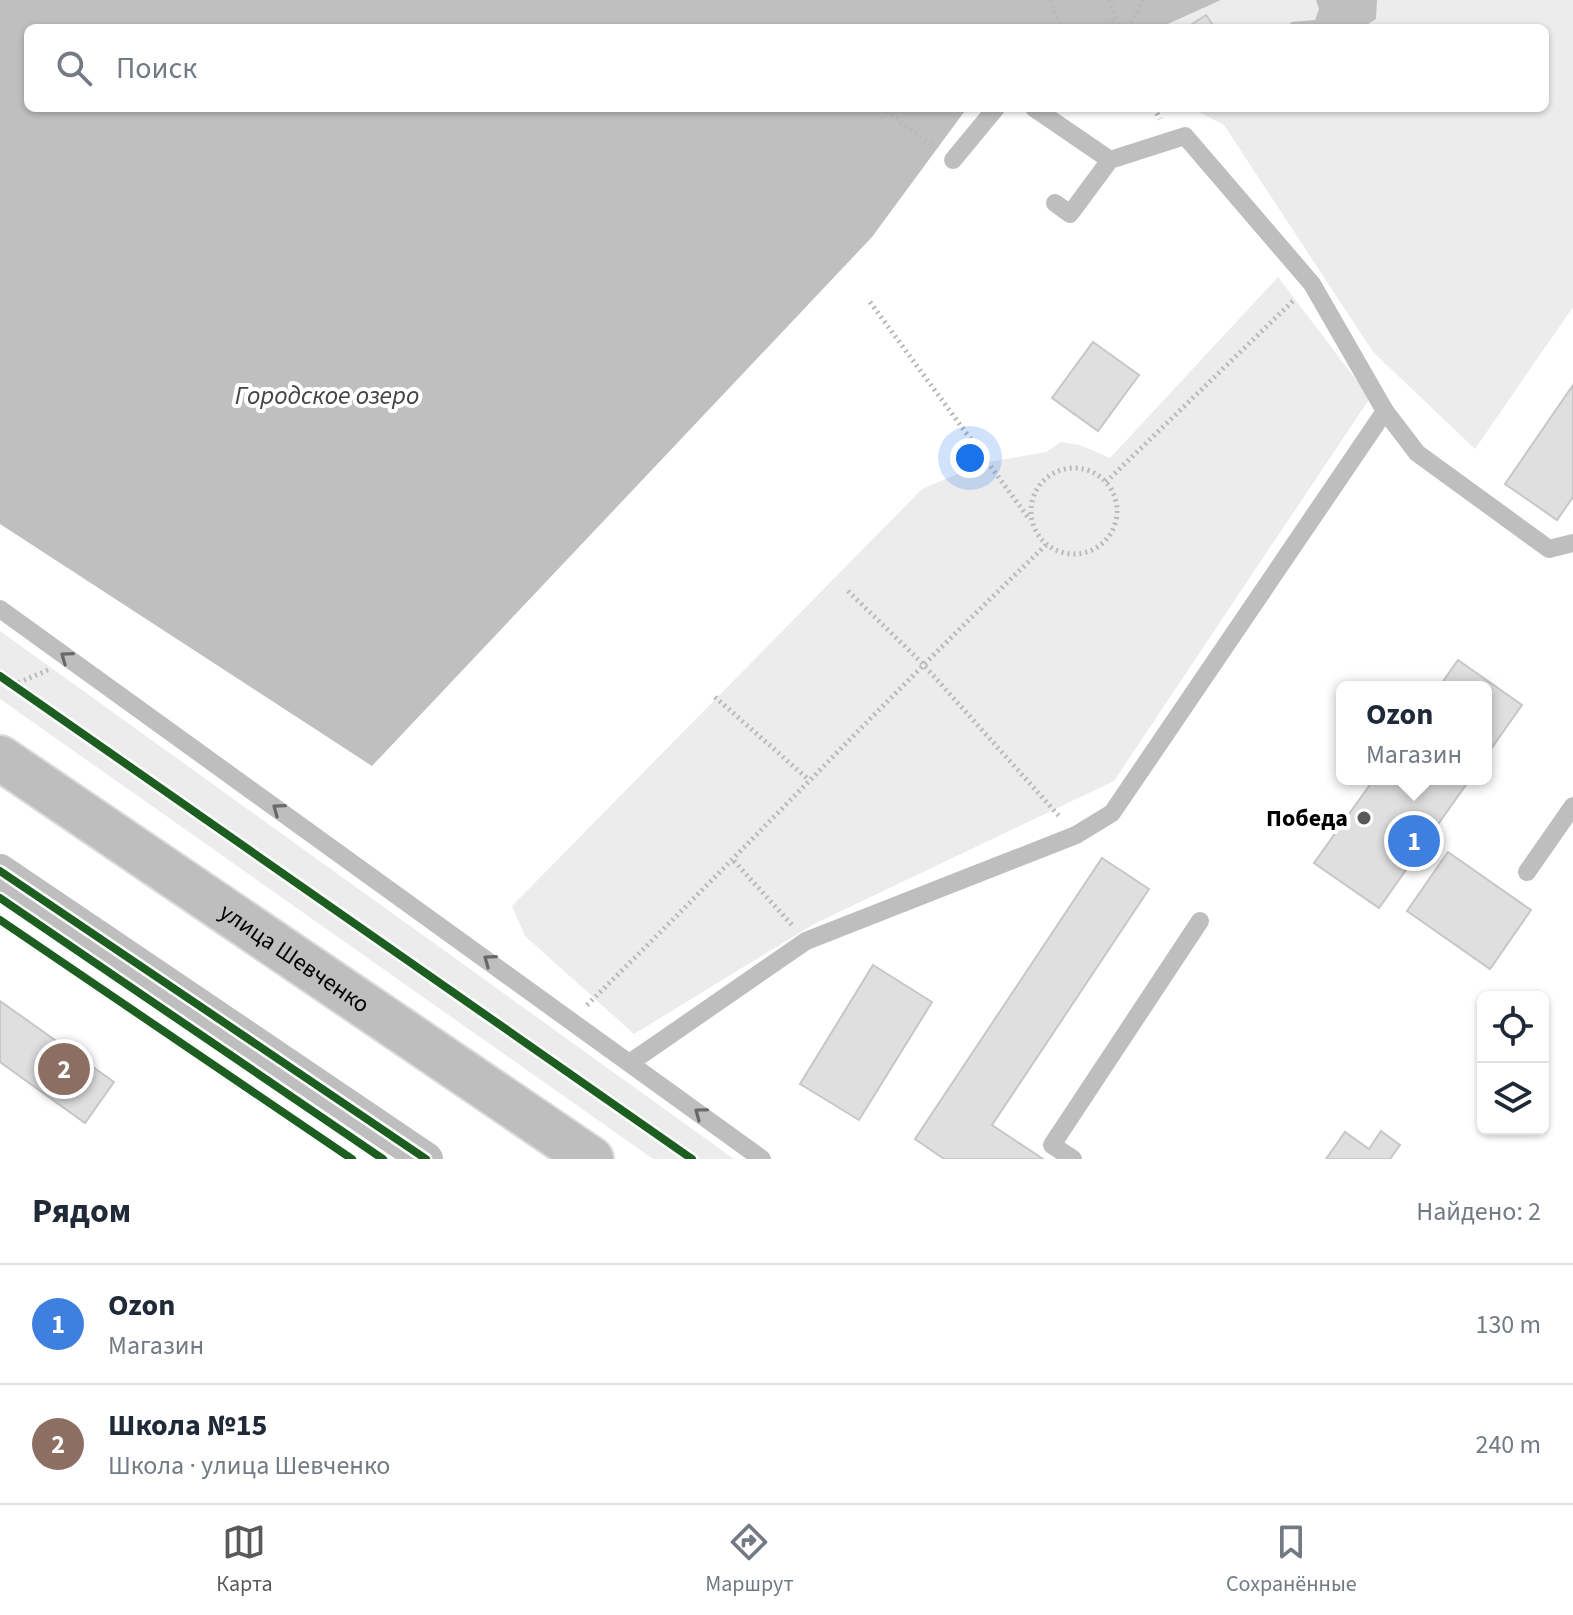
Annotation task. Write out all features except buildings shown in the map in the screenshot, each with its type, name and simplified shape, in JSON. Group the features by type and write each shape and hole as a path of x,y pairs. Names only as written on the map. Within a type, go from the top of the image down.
{"main road":[{"name":"улица Шевченко","path":"0,758 591,1159"}],"street":[{"path":"0,871 426,1159"}],"lane":[{"path":"953,160 993,112"},
{"path":"1040,112 1110,160"},
{"path":"1055,203 1070,214 1110,160 1185,136 1312,284 1385,411 1417,453 1549,549 1573,543"},
{"path":"631,1062 806,941 1076,835 1112,813 1385,411"},
{"path":"0,609 762,1159"},
{"path":"1527,872 1573,806"},
{"path":"1073,1159 1052,1145 1200,921"}],"path":[{"path":"1050,0 1059,24"},
{"path":"1109,0 1118,24"},
{"path":"1130,24 1143,0"},
{"path":"887,112 953,160"},
{"path":"1106,482 1312,284"},
{"path":"870,302 1046,545 1066,555 1085,554 1100,546 1112,532 1117,515 1115,498 1106,482 1094,473 1076,468 1062,469 1046,477 1036,488 1030,504 1031,521"},
{"path":"572,1019 734,861 922,663 1046,545"},
{"path":"848,591 922,663 1076,835"},
{"path":"7,681 26,695"},
{"path":"715,697 809,780"},
{"path":"734,861 806,941"},
{"path":"0,920 352,1159"}],"shaded area":[{"path":"1221,0 1573,0 1573,307 1475,449 1373,352 1224,125 1199,112 1549,112 1549,24 1168,24"},
{"path":"1278,277 1370,398 1114,781 814,924 634,1034 525,936 512,906 922,489 983,463 1046,452 1061,442 1080,445 1110,458"},
{"path":"0,631 734,1159 653,1159 0,699"}],"water":[{"name":"Городское озеро","path":"0,0 1221,0 1168,24 24,24 24,112 964,112 872,237 372,766 0,524"},
{"path":"1316,0 1377,0 1376,19 1368,24 1290,24 1315,20 1319,9"}],"cycle path":[{"path":"0,676 692,1159"},
{"path":"0,871 426,1159"},
{"path":"0,898 383,1159"},
{"path":"0,920 352,1159"}],"place":[{"name":"Победа","path":"1364,818"},
{"name":"Ozon","path":"1414,841"},
{"name":"Школа №15","path":"64,1069"}]}
